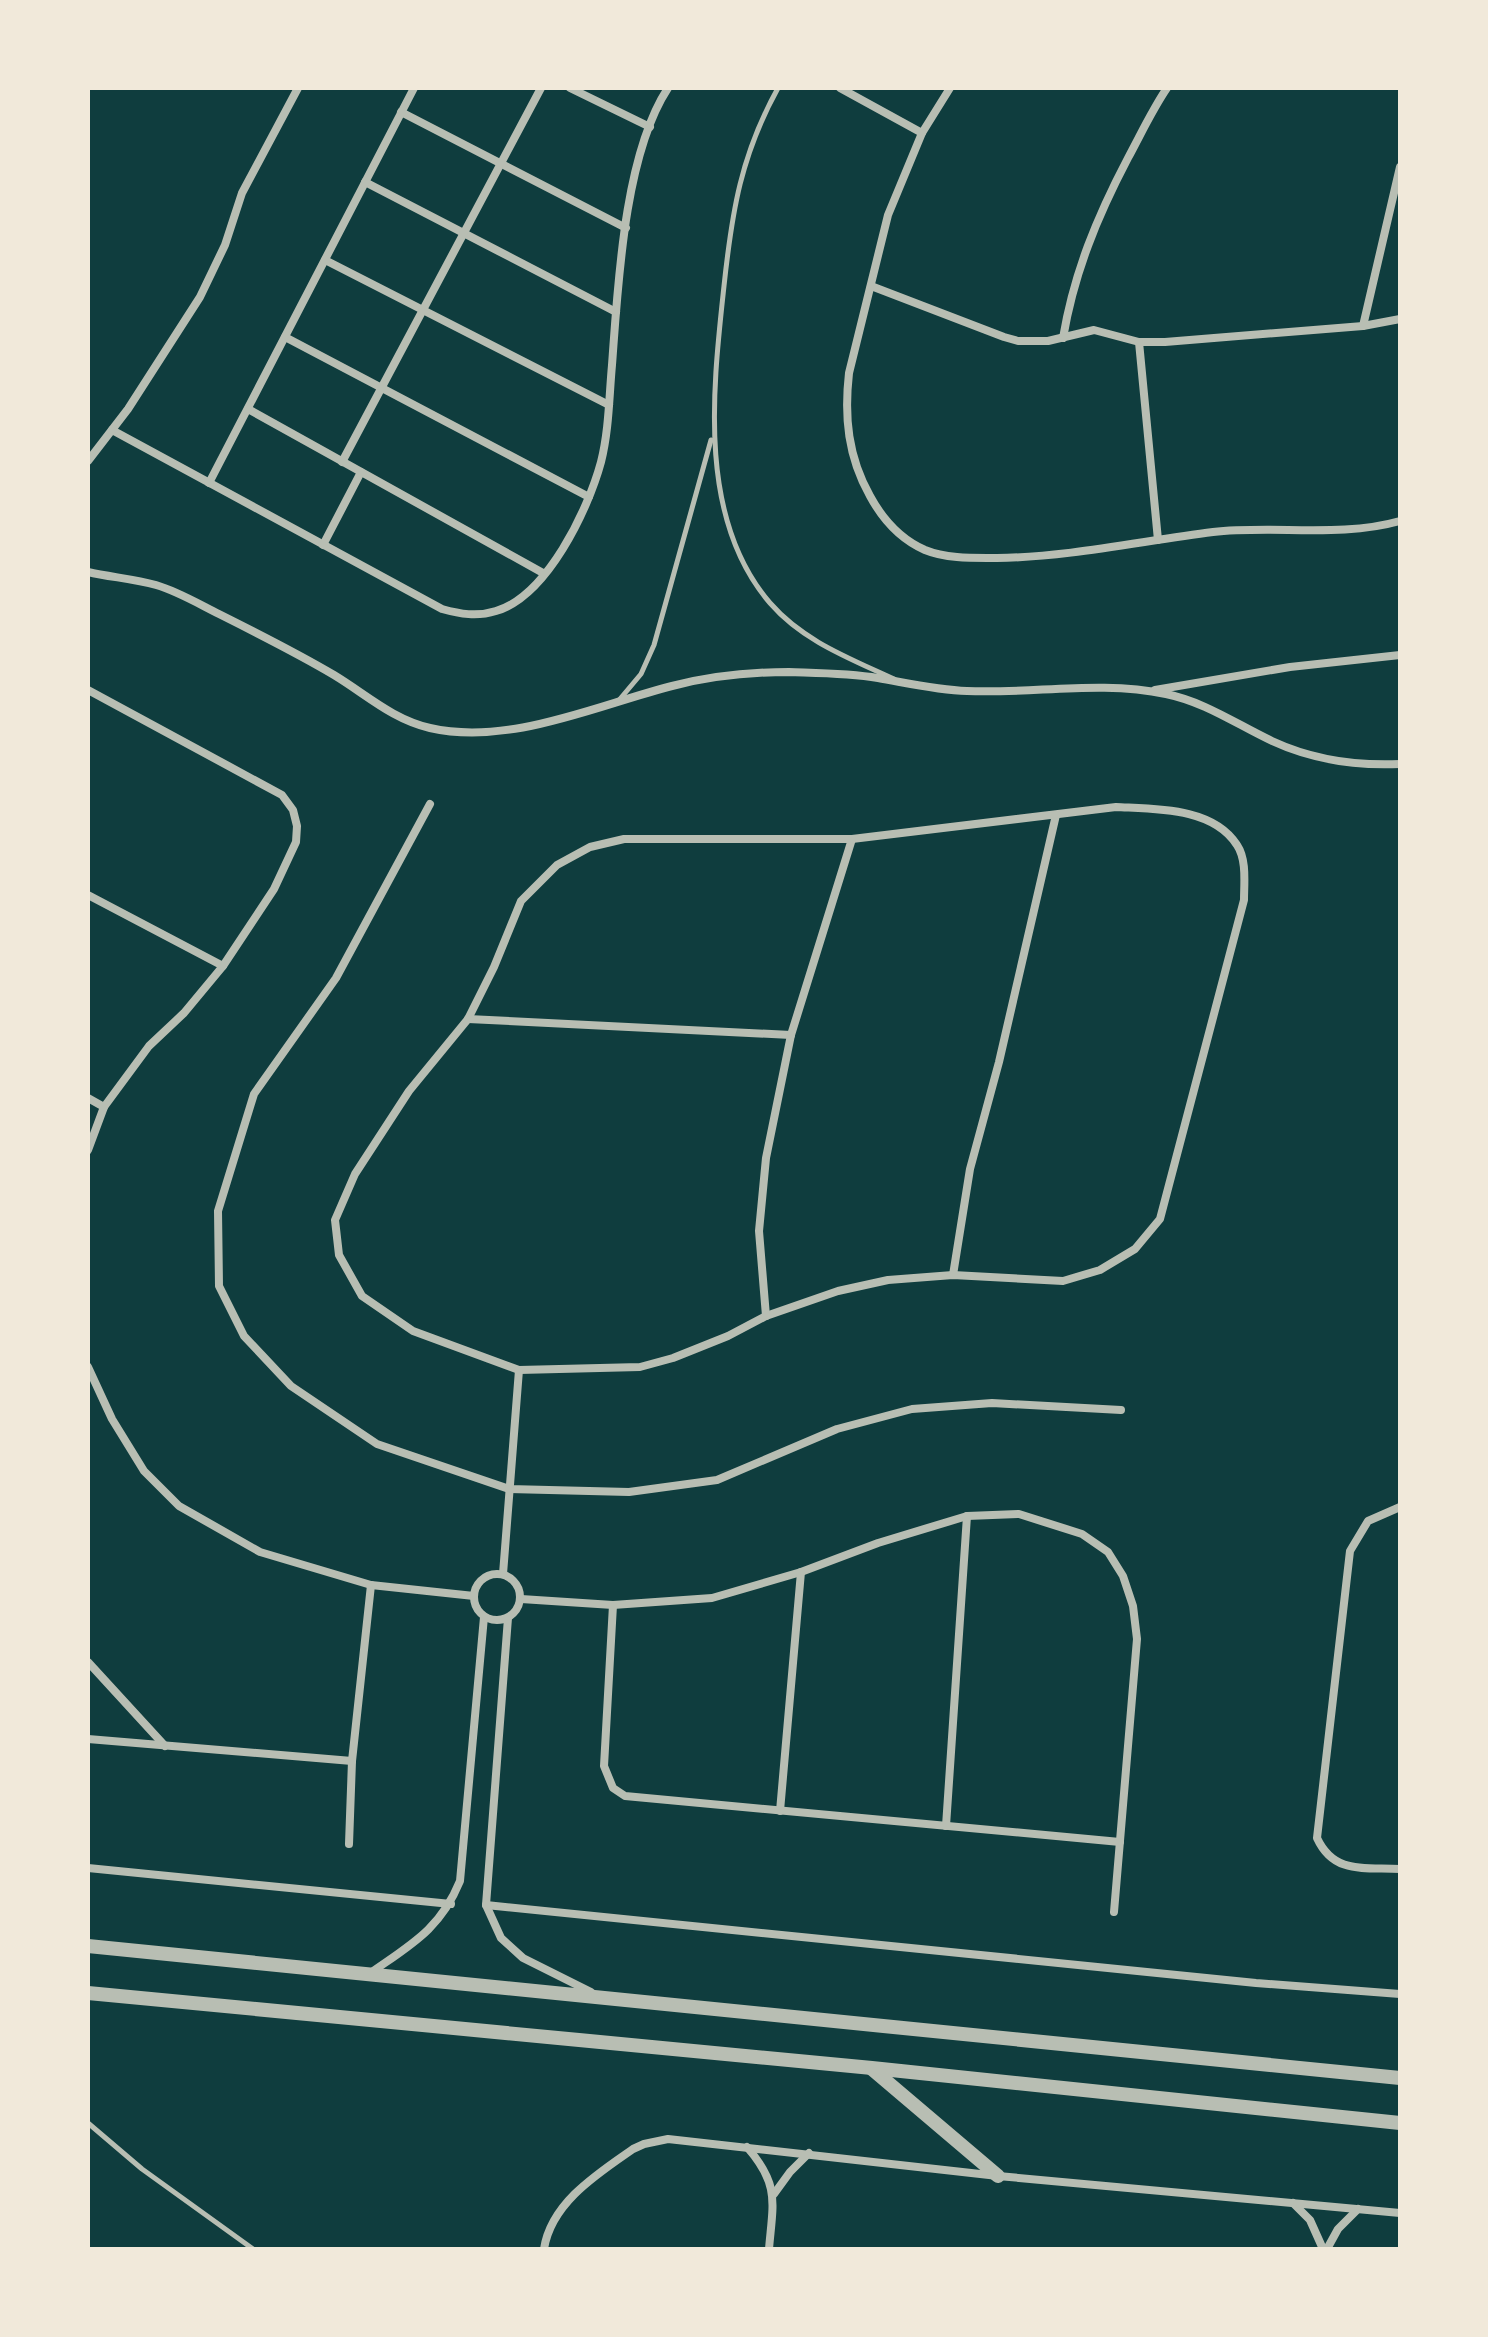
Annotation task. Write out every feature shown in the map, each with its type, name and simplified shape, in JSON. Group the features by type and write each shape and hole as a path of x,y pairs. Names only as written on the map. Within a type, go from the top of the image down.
{"street":[{"path":"88,461 148,380 200,297 225,245 242,193 298,88"},
{"path":"209,483 414,88"},
{"path":"342,462 541,88"},
{"path":"570,88 650,127"},
{"path":"112,430 442,609 483,614 509,605 531,589 574,529 601,463 626,228 643,144 658,104 668,88"},
{"path":"840,88 922,133"},
{"path":"950,88 922,133 888,215 849,373 846,418 849,441 863,484 892,528 927,551 975,558 1074,553 1260,529 1367,528 1400,521"},
{"path":"1063,338 1074,282 1096,221 1167,88"},
{"path":"401,112 626,228"},
{"path":"1363,326 1400,167"},
{"path":"365,182 616,312"},
{"path":"325,260 609,405"},
{"path":"871,286 1004,337 1033,342 1094,330 1139,342 1274,334 1363,326 1400,319"},
{"path":"285,337 589,497"},
{"path":"1139,342 1158,540"},
{"path":"248,409 543,573"},
{"path":"323,545 361,472"},
{"path":"88,572 157,585 335,676 391,714 433,728 473,732 493,730 568,717 670,686 739,674 818,673 964,691 1029,692 1092,686 1150,691 1203,705 1272,741 1319,758 1362,764 1400,764"},
{"path":"1150,691 1290,667 1400,655"},
{"path":"88,1150 104,1107 149,1046 184,1013 223,966 274,889 296,842 297,826 293,810 282,795 89,692"},
{"path":"430,804 336,978 254,1094 218,1211 219,1286 244,1336 291,1386 377,1444 509,1489 629,1492 717,1480 837,1429 912,1409 992,1403 1121,1410"},
{"path":"1116,807 1169,809 1216,823 1238,845 1244,867 1244,900 1160,1219 1135,1249 1100,1270 1063,1281 953,1275 888,1280 838,1291 766,1316 728,1336 673,1358 640,1367 519,1370 413,1331 362,1296 339,1255 335,1220 355,1174 409,1091 468,1019 494,967 521,901 557,865 590,847 624,839 852,839 1116,807"},
{"path":"953,1275 970,1169 999,1062 1056,815"},
{"path":"766,1316 759,1231 766,1158 791,1035 852,839"},
{"path":"88,895 223,966"},
{"path":"468,1019 791,1035"},
{"path":"88,1098 104,1107"},
{"path":"88,1367 112,1419 144,1471 179,1506 260,1552 371,1585 474,1596"},
{"path":"503,1574 519,1370"},
{"path":"1400,1507 1368,1521 1350,1551 1317,1838 1324,1853 1340,1865 1400,1869"},
{"path":"521,1599 613,1605 712,1598 801,1572 878,1543 967,1516 1019,1514 1082,1534 1108,1552 1123,1576 1133,1606 1137,1639 1114,1912"},
{"path":"946,1826 967,1516"},
{"path":"780,1811 801,1572"},
{"path":"503,1574 517,1583 521,1599 515,1613 508,1618 492,1620 484,1617 475,1604 474,1596 480,1581 487,1576 503,1574"},
{"path":"349,1844 352,1761 371,1585"},
{"path":"613,1605 604,1766 613,1788 625,1796 1120,1842"},
{"path":"368,1974 429,1931 451,1904 460,1881 484,1617"},
{"path":"508,1618 486,1905 501,1938 523,1958 603,1998"},
{"path":"88,1662 165,1746"},
{"path":"88,1739 352,1761"},
{"path":"88,1868 451,1904"},
{"path":"486,1905 1256,1983 1400,1994"},
{"path":"88,1946 1400,2078"},
{"path":"88,1993 872,2068 1400,2123"},
{"path":"872,2068 998,2176"},
{"path":"544,2249 549,2227 559,2209 633,2149 668,2139 998,2176 1400,2213"},
{"path":"747,2147 764,2168 774,2194 769,2249"},
{"path":"774,2194 809,2153"},
{"path":"1293,2203 1310,2220 1325,2249 1338,2229 1358,2209"}],"lane":[{"path":"778,88 750,144 734,206 715,362 713,435 732,533 753,578 769,602 793,625 821,645 902,682"},
{"path":"614,705 641,674 654,645 713,435"},
{"path":"88,2123 142,2169 253,2249"}]}
